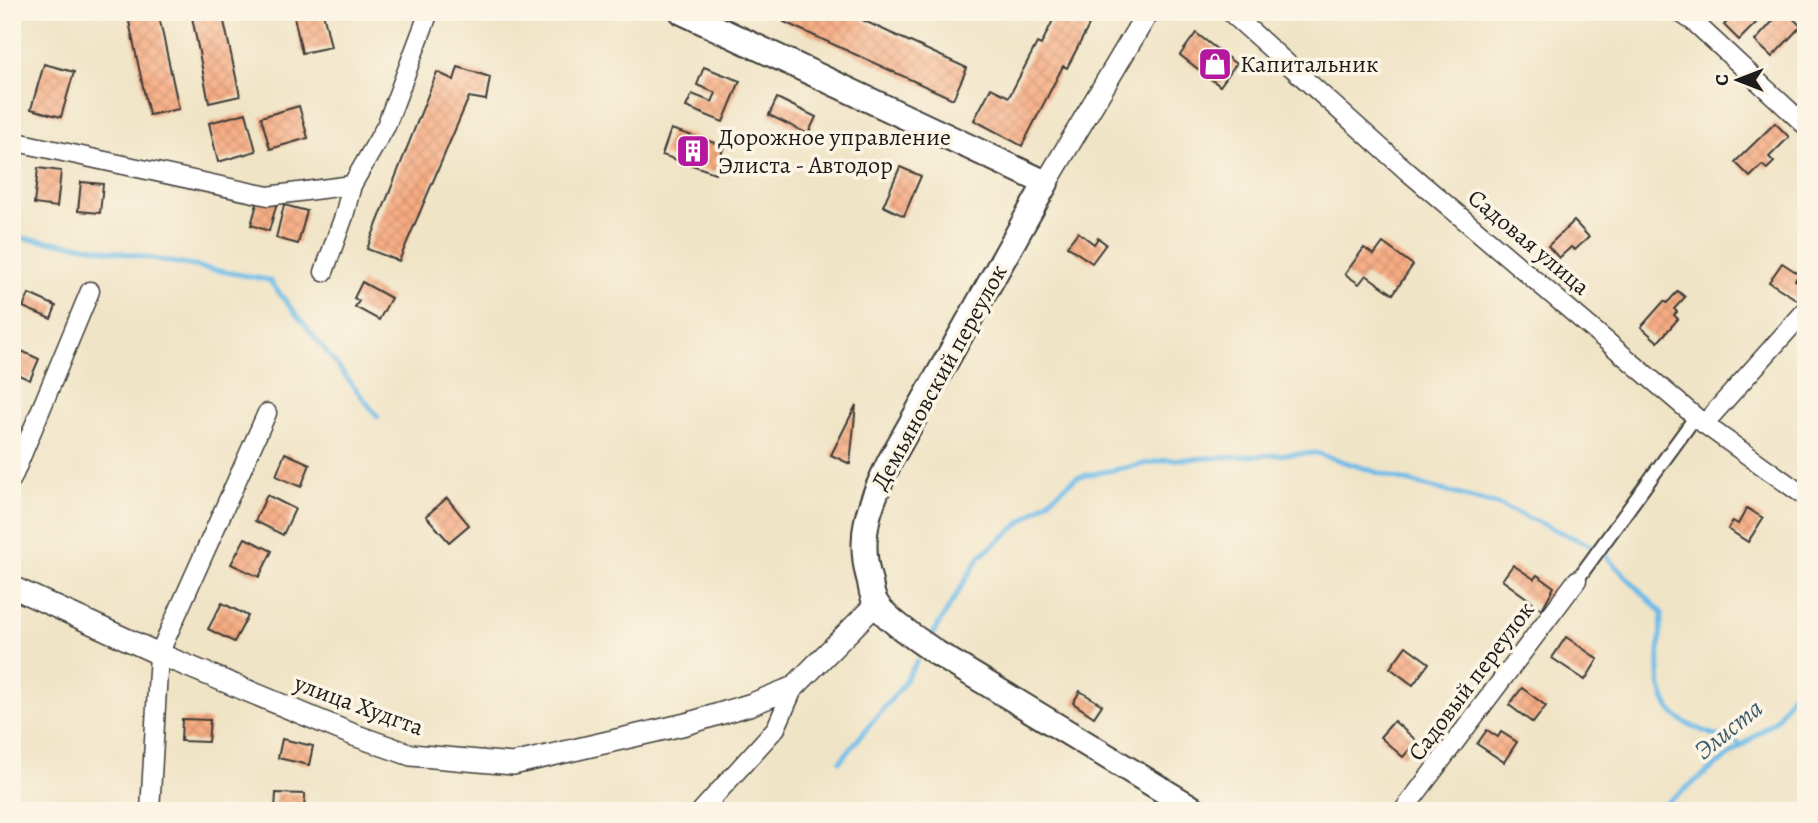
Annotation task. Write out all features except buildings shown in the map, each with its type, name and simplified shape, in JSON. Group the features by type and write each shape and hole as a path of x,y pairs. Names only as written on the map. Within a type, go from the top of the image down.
{"main road":[{"path":"682,12 1046,183"},
{"name":"Демьяновский переулок","path":"876,604 863,561 865,530 873,496 1046,183"},
{"path":"876,604 935,652 1198,811"}],"street":[{"path":"324,272 352,185 386,126 429,12"},
{"name":"Демьяновский переулок","path":"1046,183 1147,12"},
{"name":"Садовая улица","path":"1230,12 1419,181 1700,420 1806,497"},
{"path":"1679,12 1806,127"},
{"path":"12,141 268,196 352,185"},
{"path":"12,479 90,291"},
{"path":"1577,580 1700,420 1806,310"},
{"path":"150,811 159,654 267,413"},
{"name":"Садовый переулок","path":"1403,811 1577,580"},
{"name":"улица Худгта","path":"12,587 159,654 354,735 411,755 513,764 686,724 752,704 794,687 876,604"},
{"path":"701,811 776,728 794,687"}],"waterway":[{"path":"12,237 85,246 269,280 378,417"},
{"path":"931,637 980,556 1077,477 1165,460 1316,453 1395,478 1499,505 1599,549 1662,613 1659,674 1666,702 1674,714 1686,723 1742,745"},
{"path":"840,761 899,690 917,661"},
{"name":"Элиста","path":"1656,811 1777,719 1796,687 1806,661"}],"place":[{"name":"Капитальник","path":"1215,64"},
{"name":"Дорожное управление Элиста - Автодор","path":"693,151"}]}
